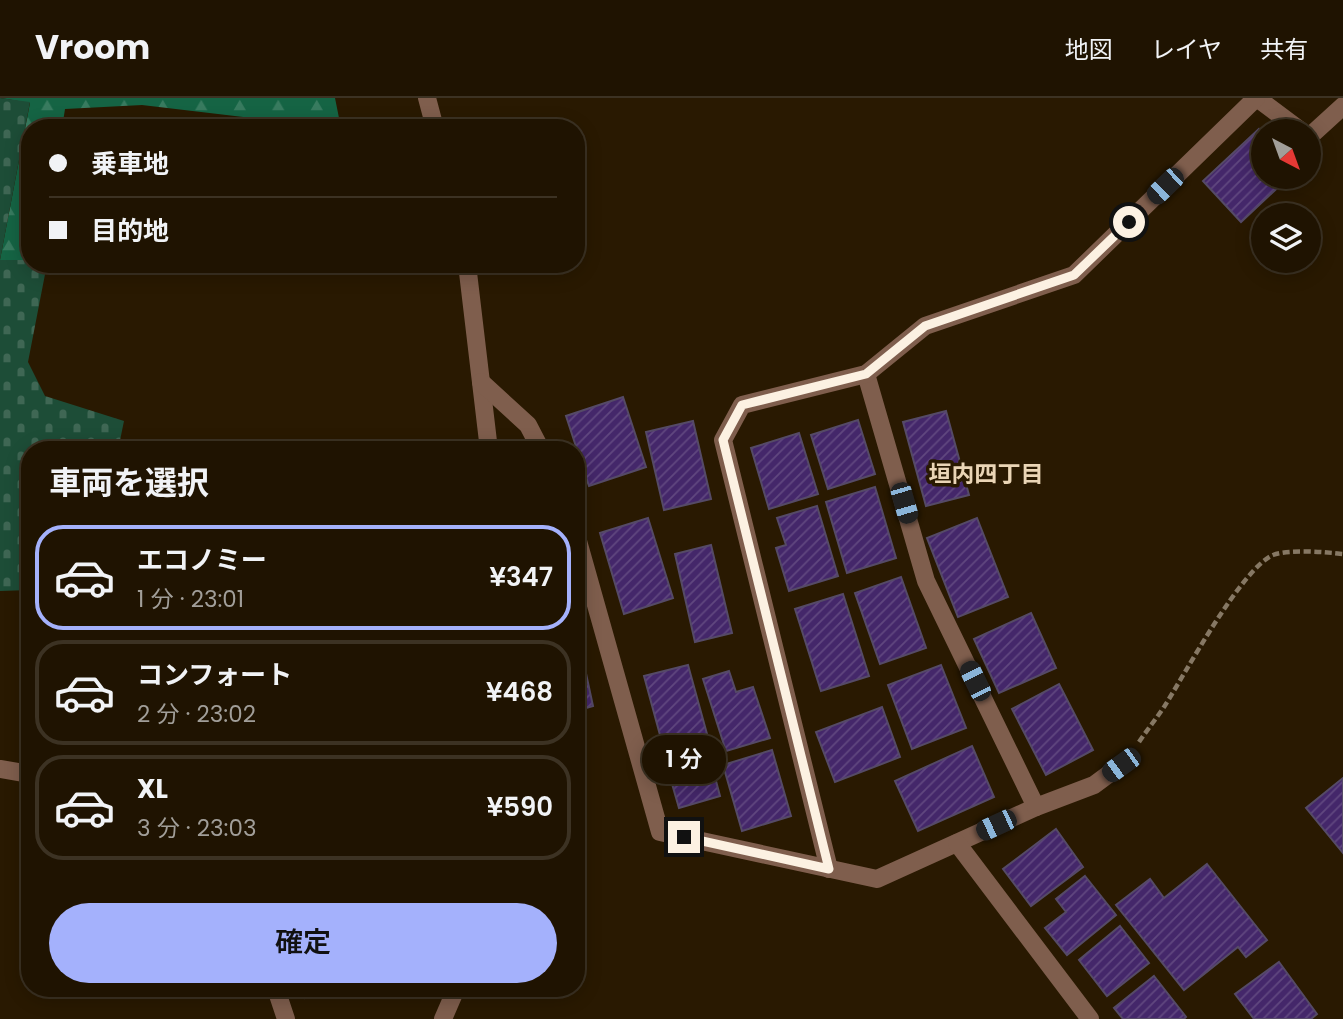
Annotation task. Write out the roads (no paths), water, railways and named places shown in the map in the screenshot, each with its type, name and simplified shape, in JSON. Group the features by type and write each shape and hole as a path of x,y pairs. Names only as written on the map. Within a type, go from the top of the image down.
{"street":[{"path":"427,98 433,119"},
{"path":"829,869 723,440 742,405 866,374 925,326 1074,275 1257,98 1285,119"},
{"path":"1321,126 1343,106"},
{"path":"468,273 488,441"},
{"path":"866,374 926,581 1036,807"},
{"path":"481,382 528,425 536,441"},
{"path":"585,566 660,832 877,879 1036,807 1094,785 1121,765"},
{"path":"0,769 21,772"},
{"path":"957,843 1090,1019"},
{"path":"279,997 286,1019"},
{"path":"443,1019 453,997"}],"district":[{"name":"垣内四丁目","path":"986,474"}]}
